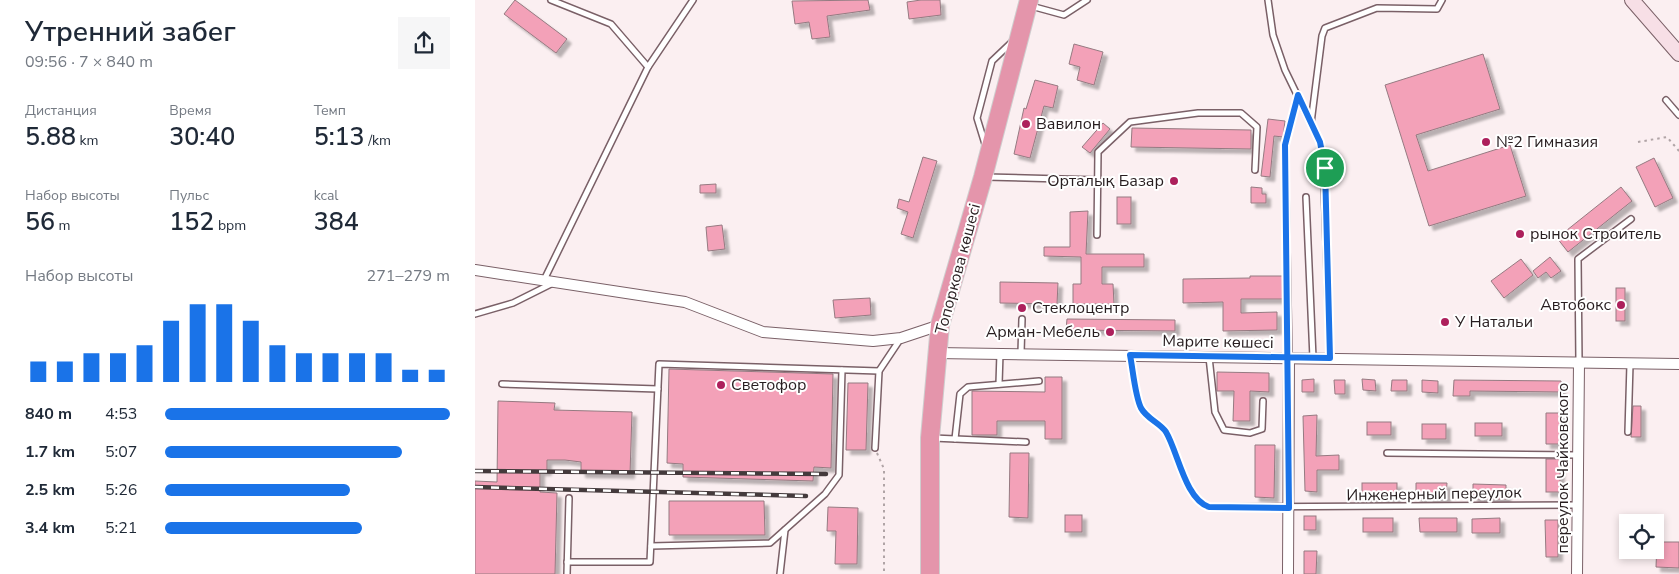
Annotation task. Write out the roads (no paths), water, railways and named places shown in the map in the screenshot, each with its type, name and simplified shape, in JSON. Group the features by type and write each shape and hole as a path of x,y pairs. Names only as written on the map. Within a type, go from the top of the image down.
{"highway":[{"name":"Топоркова көшесі","path":"930,574 930,438 936,353 940,325 989,155 1028,3"}],"main road":[{"path":"1632,0 1679,54"}],"street":[{"path":"475,270 685,302 763,332 873,341 901,338 940,325"},
{"name":"Марите көшесі","path":"936,353 1679,364"},
{"path":"1288,574 1289,358"},
{"name":"переулок Чайковского","path":"1577,574 1579,363"}],"lane":[{"path":"551,0 611,24 648,67"},
{"path":"543,280 648,67 693,0"},
{"path":"1028,3 1064,15 1087,0"},
{"path":"1268,0 1273,35 1320,142 1325,168 1330,358"},
{"path":"1311,123 1322,36 1325,28 1377,8 1437,9 1442,0"},
{"path":"1289,358 1285,145 1298,95"},
{"path":"1666,100 1679,115"},
{"path":"1097,235 1098,152 1130,122 1198,113 1241,113 1257,127 1255,170"},
{"path":"983,176 1098,180"},
{"path":"1306,197 1313,358"},
{"path":"1579,363 1578,259 1631,219"},
{"path":"475,314 513,303 554,282"},
{"path":"1021,353 1022,319"},
{"path":"875,448 879,371 901,338"},
{"path":"999,384 1000,353"},
{"name":"Инженерный переулок","path":"1130,355 1141,408 1164,429 1171,440 1181,471 1202,504 1209,507 1579,506"},
{"path":"1209,357 1215,412 1224,430 1227,432 1251,433 1262,429 1263,401"},
{"path":"567,562 650,562 659,364 879,371"},
{"path":"1628,432 1630,364"},
{"path":"651,546 770,543 825,494 839,475 842,370"},
{"path":"955,439 960,394 963,390 968,387 1039,381"},
{"path":"502,384 658,389"},
{"path":"930,438 1025,442"},
{"path":"1387,453 1579,455"},
{"path":"567,574 569,498"},
{"path":"780,574 785,530"}],"railway":[{"path":"475,471 826,474"},
{"path":"475,487 806,496"}],"place":[{"name":"Вавилон","path":"1026,124"},
{"name":"№2 Гимназия","path":"1486,142"},
{"name":"Орталық Базар","path":"1174,181"},
{"name":"рынок Строитель","path":"1520,234"},
{"name":"Автобокс","path":"1621,305"},
{"name":"Стеклоцентр","path":"1022,308"},
{"name":"У Натальи","path":"1445,322"},
{"name":"Арман-Мебель","path":"1110,332"},
{"name":"Светофор","path":"721,385"}]}
